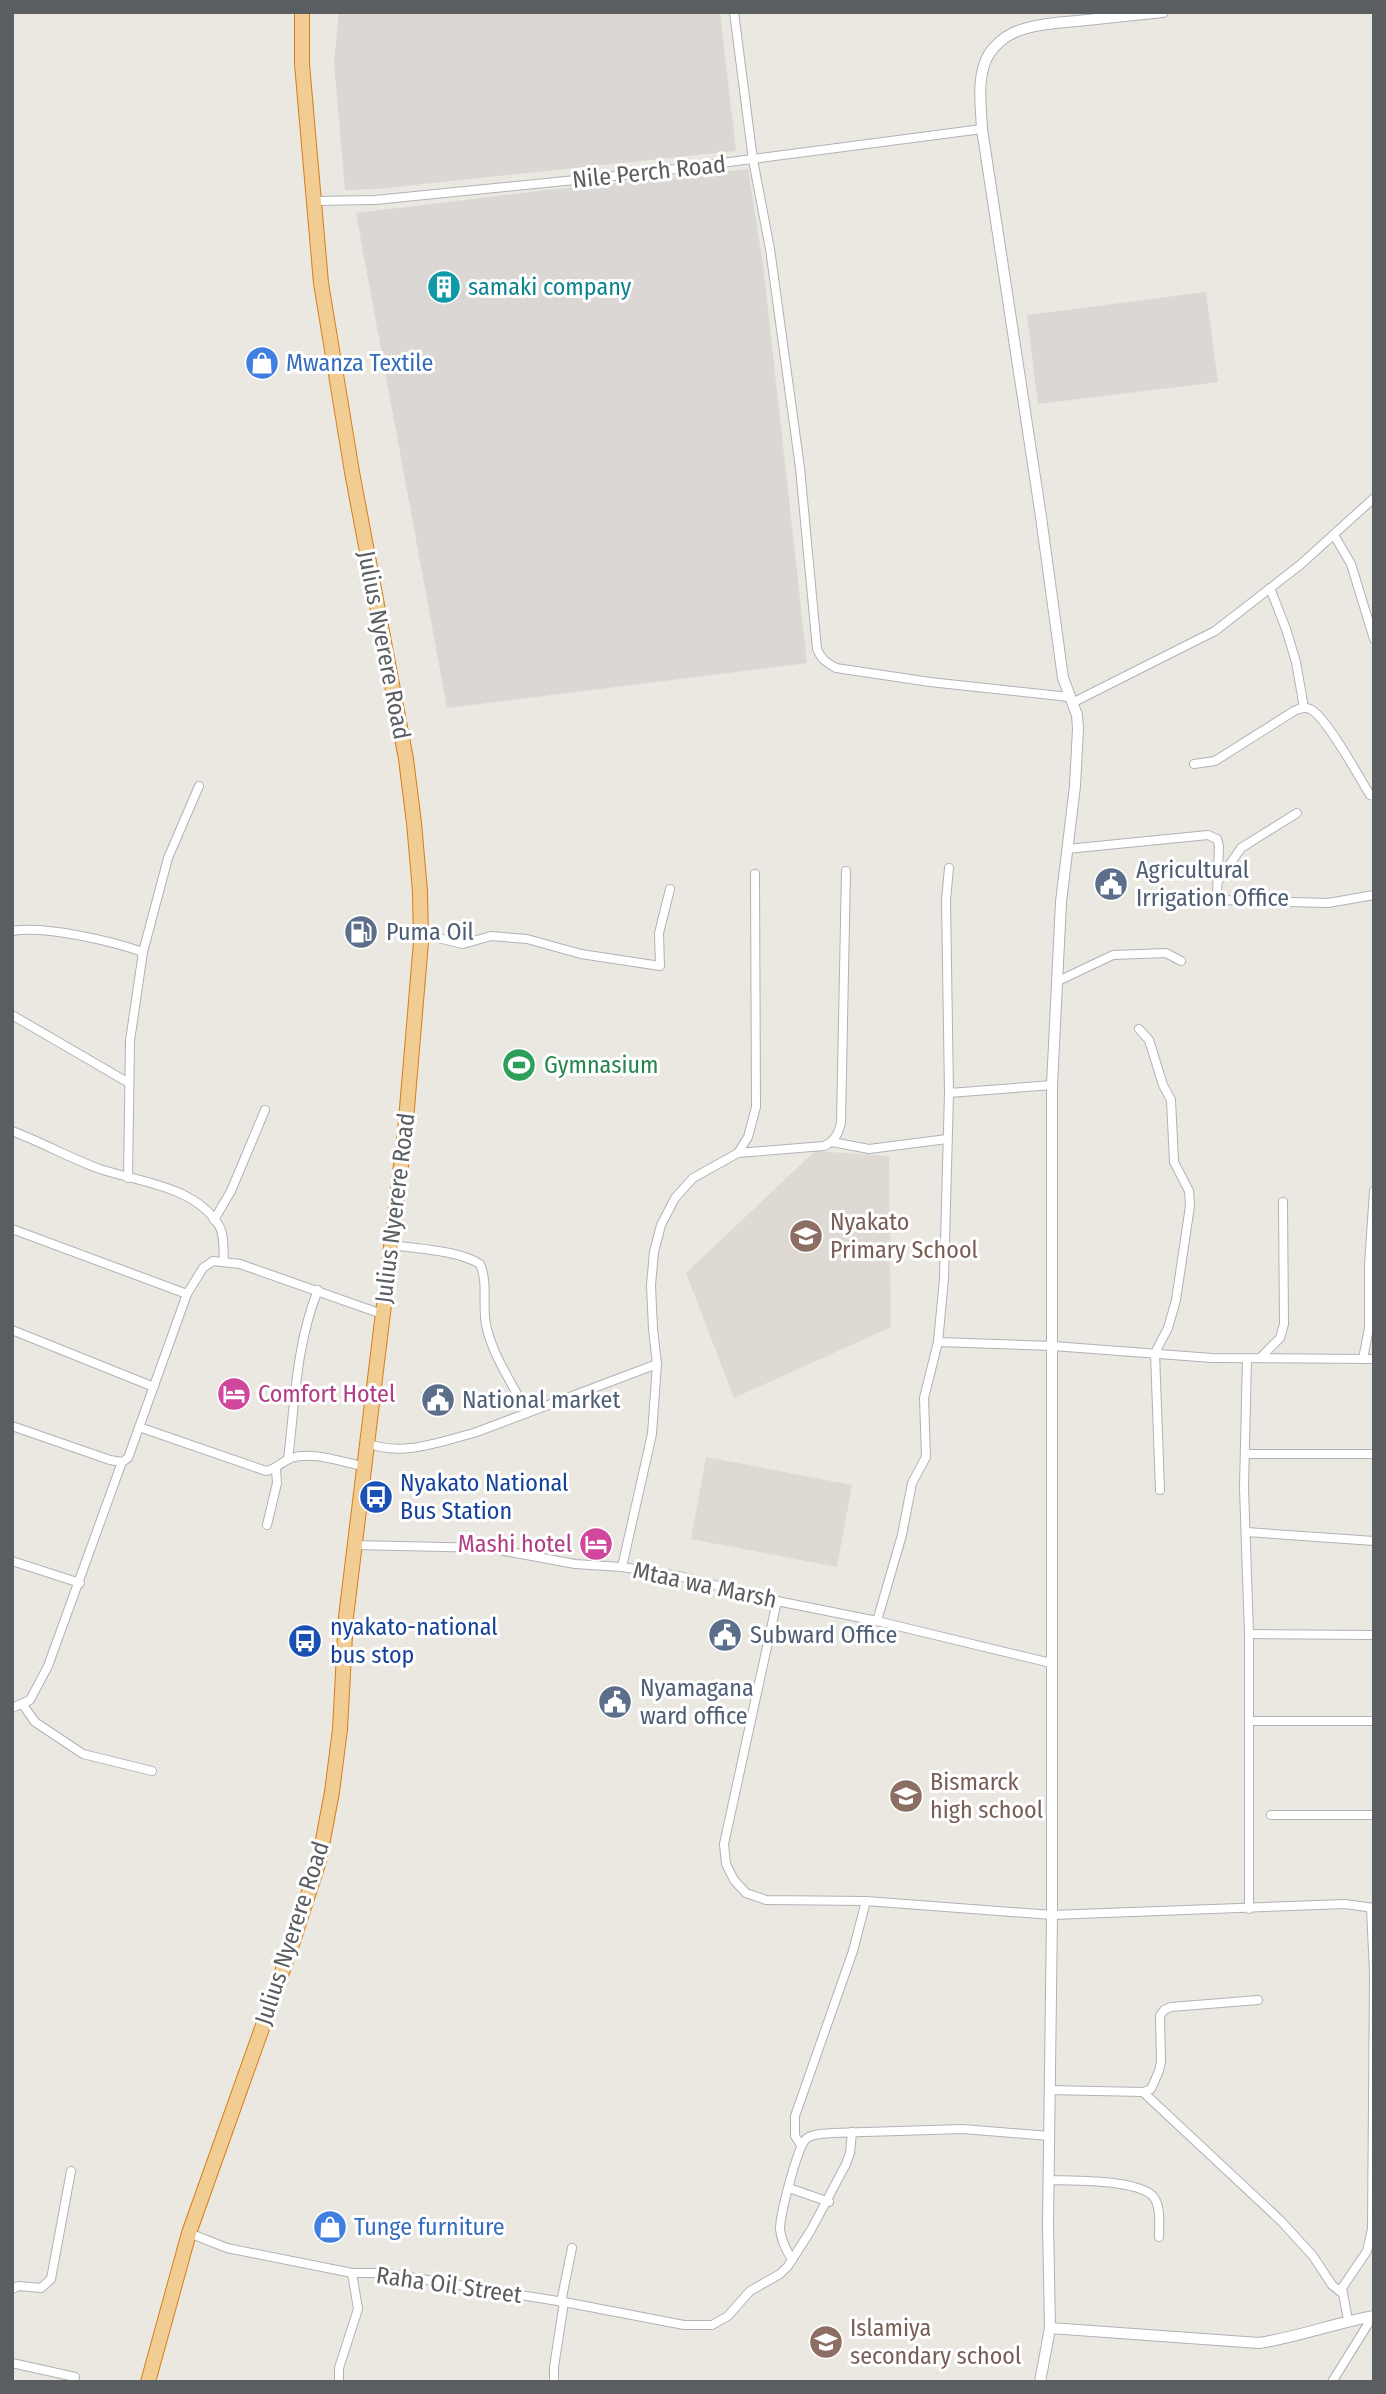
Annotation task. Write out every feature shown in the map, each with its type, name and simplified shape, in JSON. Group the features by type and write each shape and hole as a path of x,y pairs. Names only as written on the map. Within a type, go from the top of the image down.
{"highway":[{"name":"Julius Nyerere Road","path":"148,2382 189,2233 319,1861 340,1729 346,1617 415,1037 421,934 420,891 407,772 352,472 321,283 302,64 302,12"}],"street":[{"path":"734,12 753,160 770,248 800,468 817,649 825,662 836,668 1070,700 1214,631 1334,535 1374,498"},
{"path":"1040,2382 1050,2328 1052,1085 1056,982 1078,729 1063,678 982,129 980,90 982,71 988,55 999,42 1012,33 1056,23 1163,12"},
{"name":"Nile Perch Road","path":"314,201 389,199 753,160 982,129"},
{"path":"1334,535 1353,570 1374,639"},
{"path":"1270,587 1296,662 1304,708"},
{"path":"1194,764 1215,761 1294,711 1312,709 1345,752 1370,795 1374,796"},
{"path":"128,1178 130,1041 143,952 168,858 199,786"},
{"path":"1219,880 1241,848 1297,813"},
{"path":"1067,849 1208,835 1217,839 1219,846 1218,897 1226,901 1328,903 1374,895"},
{"path":"877,1621 902,1535 912,1483 926,1457 924,1398 938,1342 944,1279 949,1093 946,900 949,868"},
{"path":"622,1567 648,1459 657,1364 651,1285 654,1252 661,1225 675,1198 693,1178 738,1153 824,1146 832,1142 838,1134 841,1123 846,871"},
{"path":"738,1153 748,1137 756,1107 755,874"},
{"path":"421,934 463,944 491,936 516,937 581,954 660,966 659,933 670,889"},
{"path":"12,932 45,932 97,939 143,952"},
{"path":"1056,982 1112,955 1166,953 1181,961"},
{"path":"12,1015 129,1083"},
{"path":"1139,1029 1149,1040 1163,1085 1171,1100 1174,1162 1189,1191 1190,1206 1176,1300 1168,1328 1155,1353 1160,1490"},
{"path":"949,1093 1052,1085"},
{"path":"214,1220 231,1191 265,1110"},
{"path":"12,1131 96,1167 162,1186 184,1196 201,1207 220,1228 225,1261"},
{"path":"832,1142 869,1149 947,1139"},
{"path":"1363,1359 1369,1328 1369,1265 1374,1191"},
{"path":"1261,1356 1280,1338 1284,1324 1283,1202"},
{"path":"12,1229 187,1294"},
{"path":"391,1245 444,1253 480,1264 484,1281 486,1327 492,1345 527,1413"},
{"path":"12,1708 23,1705 36,1691 48,1666 122,1462 128,1458 187,1294 203,1268 213,1261 225,1261 318,1290 382,1314"},
{"path":"288,1459 302,1339 307,1316 318,1290"},
{"path":"12,1330 154,1387"},
{"path":"938,1342 1247,1358 1261,1356 1374,1359"},
{"path":"1247,1358 1245,1454 1249,1634 1249,1909"},
{"path":"367,1443 382,1449 396,1450 463,1436 657,1364"},
{"path":"12,1426 122,1462"},
{"path":"139,1427 266,1471 276,1469 288,1459 307,1456 363,1466"},
{"path":"1245,1454 1374,1454"},
{"path":"267,1525 277,1483 276,1469"},
{"path":"1246,1532 1374,1541"},
{"name":"Mtaa wa Marsh","path":"354,1545 488,1548 575,1564 622,1567 679,1576 1051,1663"},
{"path":"12,1561 80,1583"},
{"path":"777,1601 727,1820 724,1844 726,1864 734,1880 746,1893 766,1900 866,1901 1052,1915 1345,1904 1373,1908 1372,2229 1367,2251 1345,2282 1342,2293 1348,2320"},
{"path":"1249,1634 1374,1635"},
{"path":"23,1705 35,1722 83,1754 152,1771"},
{"path":"1249,1721 1374,1721"},
{"path":"1271,1815 1374,1815"},
{"path":"801,2145 795,2136 795,2116 853,1951 866,1901"},
{"path":"1049,2090 1143,2092 1151,2089 1159,2071 1160,2016 1164,2010 1171,2007 1258,2000"},
{"path":"1143,2092 1281,2221 1313,2256 1332,2285 1342,2293"},
{"path":"792,2260 781,2238 785,2196 801,2145 812,2135 962,2129 1049,2136"},
{"path":"792,2260 828,2202 850,2153 852,2132"},
{"path":"12,2289 19,2286 41,2288 51,2279 71,2171"},
{"path":"1050,2180 1145,2189 1154,2196 1158,2206 1159,2237"},
{"path":"789,2188 828,2202"},
{"name":"Raha Oil Street","path":"189,2233 227,2248 352,2273 384,2273 684,2325 712,2325 728,2316 750,2291 780,2274 792,2260"},
{"path":"554,2382 562,2302 572,2248"},
{"path":"339,2382 339,2368 358,2309 352,2273"},
{"path":"1050,2328 1259,2343 1373,2316"},
{"path":"1332,2382 1373,2316"},
{"path":"12,2363 75,2377"}],"shaded area":[{"path":"339,12 720,12 736,151 345,190 334,62"},
{"path":"748,169 763,265 807,663 447,708 356,213"},
{"path":"1206,292 1218,382 1038,404 1027,315"},
{"path":"815,1151 889,1156 891,1327 734,1398 686,1273"},
{"path":"706,1457 852,1485 837,1567 691,1539"}],"place":[{"name":"samaki company","path":"444,287"},
{"name":"Mwanza Textile","path":"262,363"},
{"name":"Agricultural Irrigation Office","path":"1111,884"},
{"name":"Puma Oil","path":"361,932"},
{"name":"Gymnasium","path":"519,1065"},
{"name":"Nyakato Primary School","path":"806,1236"},
{"name":"Comfort Hotel","path":"234,1394"},
{"name":"National market","path":"438,1400"},
{"name":"Nyakato National Bus Station","path":"376,1497"},
{"name":"Mashi hotel","path":"596,1544"},
{"name":"Subward Office","path":"725,1635"},
{"name":"nyakato-national bus stop","path":"305,1641"},
{"name":"Nyamagana ward office","path":"615,1702"},
{"name":"Bismarck high school","path":"906,1796"},
{"name":"Tunge furniture","path":"330,2227"},
{"name":"Islamiya secondary school","path":"826,2342"}]}
